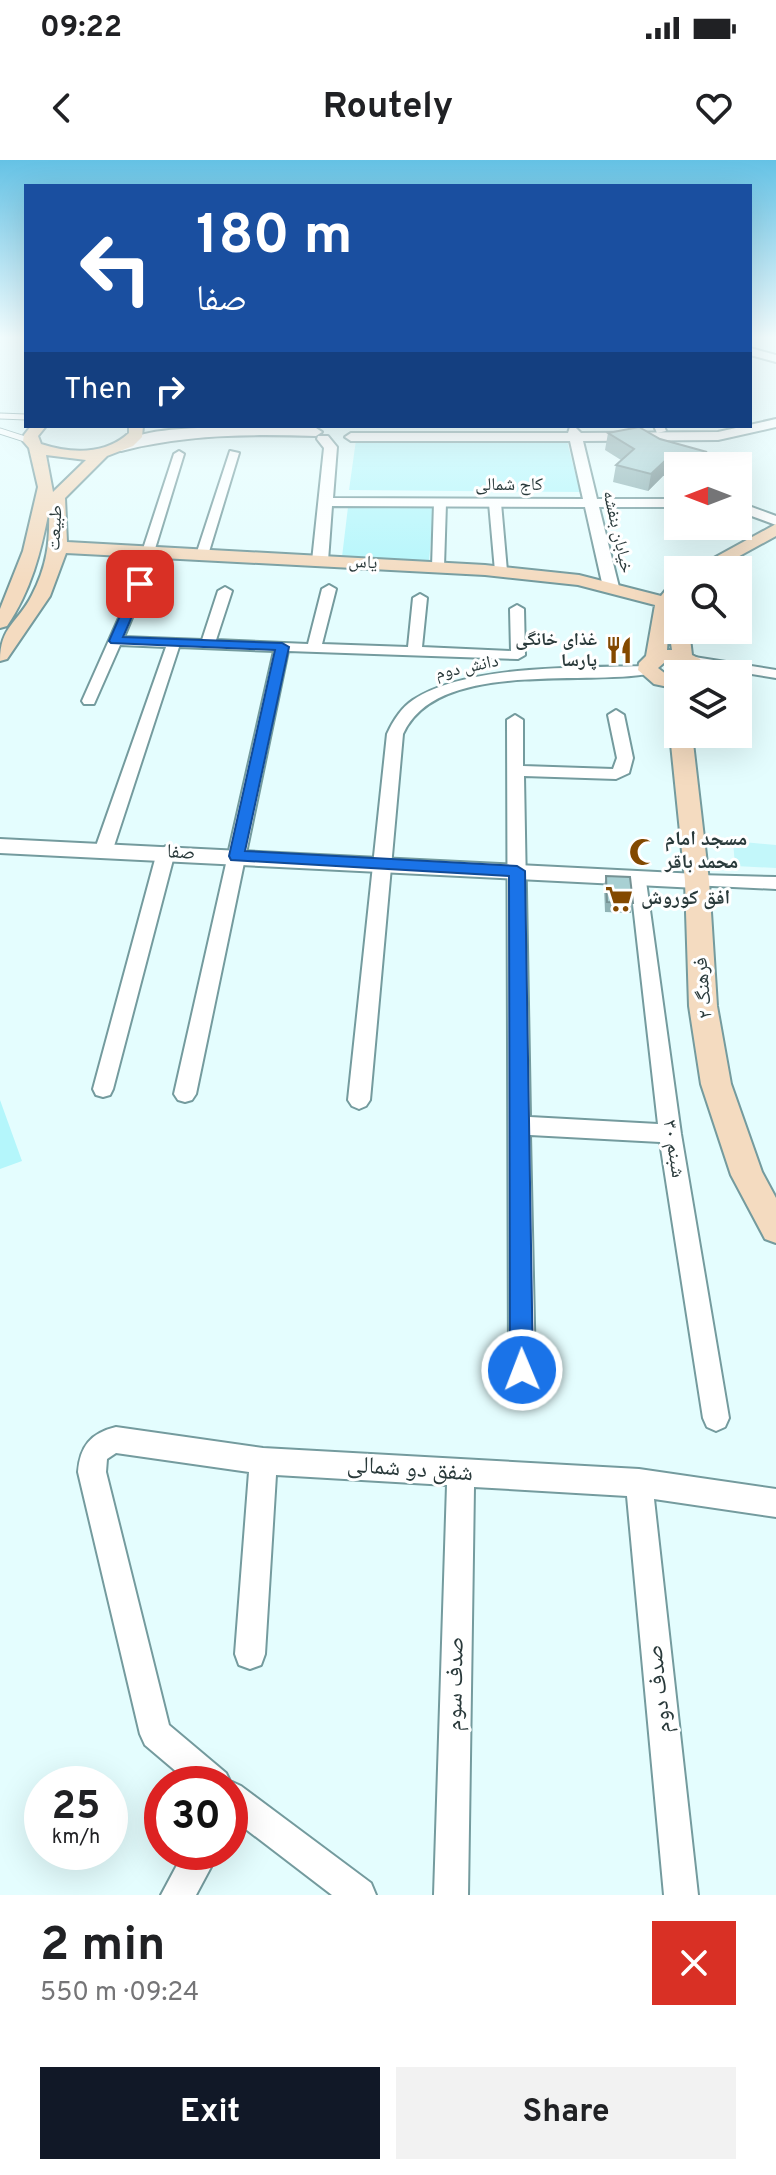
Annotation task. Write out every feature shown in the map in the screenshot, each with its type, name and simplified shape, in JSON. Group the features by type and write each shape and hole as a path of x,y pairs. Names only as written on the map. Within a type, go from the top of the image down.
{"main road":[{"path":"37,428 31,435 34,444 64,455 102,453 121,447 137,434 136,428"},
{"name":"طبیعت","path":"0,622 14,602 32,551 46,487 34,444"},
{"name":"طبیعت","path":"0,655 41,596 59,547 57,498 102,453"},
{"path":"727,556 776,529"},
{"path":"752,556 776,543"},
{"name":"یاس","path":"59,547 501,571 579,580 664,602"},
{"path":"664,602 652,664 664,681"},
{"path":"652,664 664,664"},
{"name":"فرهنگ ۲","path":"683,748 697,881 703,1006 716,1084 747,1175 776,1229"}],"street":[{"path":"574,431 718,436 776,423"},
{"path":"225,428 350,433 660,428"},
{"path":"121,447 136,441 252,429"},
{"path":"321,430 331,447 335,499"},
{"name":"خیابان بنفشه","path":"574,431 611,587"},
{"path":"327,561 343,448 350,433"},
{"path":"202,555 234,453"},
{"path":"148,552 179,454"},
{"name":"کاج شمالی","path":"335,499 440,503 592,500"},
{"name":"کاج شمالی","path":"335,499 664,500"},
{"path":"438,567 440,503"},
{"path":"495,503 501,571"},
{"path":"752,507 776,512"},
{"path":"752,510 776,521"},
{"path":"89,701 140,584"},
{"path":"314,648 329,589"},
{"path":"208,644 225,591"},
{"path":"415,652 420,598"},
{"path":"115,641 415,652 454,670 518,655 517,609"},
{"path":"104,849 174,643"},
{"path":"185,1094 282,647"},
{"name":"دانش دوم","path":"382,864 395,734 400,721 454,670 517,678 652,664"},
{"path":"752,671 776,674"},
{"path":"752,683 776,687"},
{"path":"516,771 616,774 623,770 625,758 616,715"},
{"path":"515,720 522,1370"},
{"name":"صفا","path":"0,846 697,881"},
{"path":"103,1089 166,852"},
{"path":"359,1100 382,864"},
{"name":"شبنم ۳۰","path":"639,878 670,1134 716,1418"},
{"path":"697,881 776,883"},
{"path":"519,1125 670,1134"},
{"name":"شفق دو شمالی","path":"193,1766 156,1734 92,1472 92,1459 98,1445 116,1440 263,1461 639,1483 776,1503"},
{"path":"250,1654 263,1461"},
{"name":"صدف سوم","path":"451,1895 461,1474"},
{"name":"صدف دوم","path":"639,1483 681,1895"},
{"path":"248,1811 359,1895"},
{"path":"178,1895 192,1870"}],"lane":[{"path":"0,431 34,444"}],"shaded area":[{"path":"356,440 567,441 580,492 349,490"},
{"path":"434,505 429,561 342,557 348,507"},
{"path":"733,841 776,845 776,868 735,866"},
{"path":"0,1100 22,1161 0,1169"}],"building":[{"path":"641,428 660,439 707,452 664,452 664,462 651,474 616,465 634,449 608,433"},
{"path":"606,876 630,877 633,903 607,902"}],"place":[{"name":"غذای خانگی پارسا","path":"619,650"},
{"name":"مسجد امام محمد باقر","path":"643,852"},
{"name":"افق کوروش","path":"619,899"}],"route":[{"path":"140,584 115,641 282,647 237,856 517,871 522,1370"}]}
